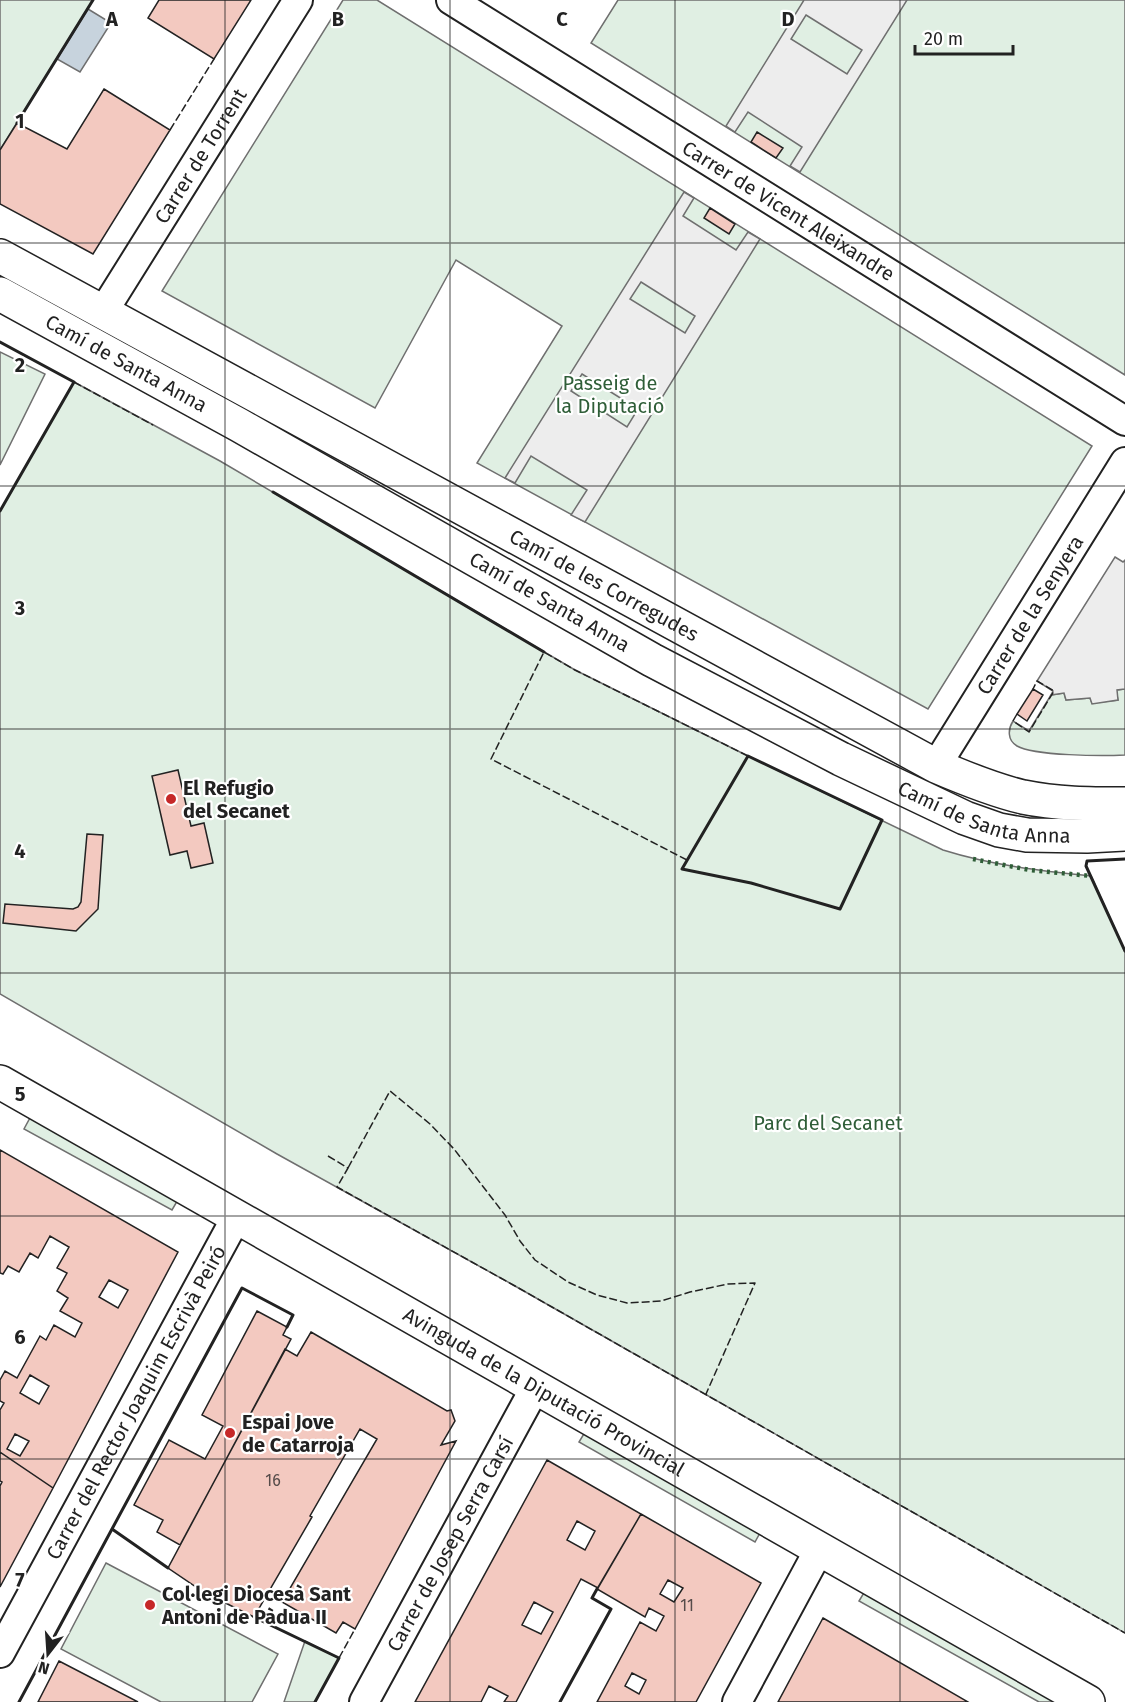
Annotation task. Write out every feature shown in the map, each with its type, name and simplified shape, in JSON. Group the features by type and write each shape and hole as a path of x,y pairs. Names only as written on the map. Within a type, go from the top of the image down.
{"street":[{"name":"Carrer de Torrent","path":"103,312 298,0"},
{"name":"Carrer de Vicent Aleixandre","path":"451,0 1125,421"},
{"name":"Camí de les Corregudes","path":"0,256 936,766 984,786 1024,797 1075,803 1125,804"},
{"name":"Camí de Santa Anna","path":"0,294 259,436 652,660 749,712 965,818 999,830 1027,835 1125,834"},
{"name":"Carrer de la Senyera","path":"936,766 1125,462"},
{"name":"Avinguda de la Diputació Provincial","path":"0,1082 1089,1702"},
{"name":"Carrer del Rector Joaquim Escrivà Peiró","path":"0,1653 237,1216"},
{"name":"Carrer de Josep Serra Carsí","path":"364,1702 536,1386"},
{"path":"737,1702 820,1548"}],"green space":[{"path":"0,0 93,0 0,150"},
{"name":"Passeig de la Diputació","path":"343,0 377,0 1092,446 928,709 477,463 562,326 456,260 375,408 162,291"},
{"path":"618,0 1125,0 1125,375 591,43"},
{"path":"0,352 45,374 0,465"},
{"name":"Parc del Secanet","path":"74,382 220,461 575,670 748,756 943,850 1016,867 1091,876 1125,951 1125,1633 515,1286 277,1154 0,994 0,511"},
{"path":"1125,689 1125,755 1069,755 1038,752 1017,746 1010,738 1009,731 1013,721 1029,731 1051,695 1064,693 1066,700 1090,698 1092,703 1118,700 1116,690"},
{"path":"31,1116 179,1198 172,1210 24,1129"},
{"path":"585,1432 761,1531 755,1542 579,1442"},
{"path":"106,1563 278,1654 252,1702 161,1702 61,1649"},
{"path":"865,1591 1062,1702 1039,1702 859,1601"},
{"path":"305,1641 339,1658 315,1702 284,1702"}],"shaded area":[{"path":"804,0 907,0 800,172 790,166 802,147 748,112 735,132 726,126","holes":["806,15 862,50 847,74 791,39"]},
{"path":"88,9 111,23 80,72 57,59"},
{"path":"684,192 694,198 683,216 736,250 748,232 760,239 585,522 571,515 587,490 531,456 515,483 505,478","holes":["641,282 695,316 685,333 630,299","582,374 638,409 627,427 571,391"]},
{"path":"1115,557 1123,562 1125,560 1125,689 1117,690 1118,700 1092,704 1090,698 1066,700 1064,693 1051,695 1053,691 1037,681"}],"building":[{"path":"159,0 251,0 214,59 148,18"},
{"path":"104,89 170,130 93,254 0,204 0,150 17,123 67,149"},
{"path":"757,132 783,148 776,158 751,142"},
{"path":"710,208 735,224 729,234 704,218"},
{"path":"1033,689 1043,695 1027,721 1017,714"},
{"name":"El Refugio del Secanet","path":"178,770 191,826 204,823 213,863 191,868 187,851 170,855 152,776"},
{"path":"87,834 103,835 98,909 76,931 3,923 5,904 73,909 78,907 81,902"},
{"path":"0,1150 178,1252 53,1488 0,1452 0,1410 4,1403 0,1401 0,1380 5,1371 17,1378 40,1336 46,1340 54,1325 75,1337 82,1323 60,1311 68,1298 57,1291 67,1273 57,1268 69,1247 50,1236 38,1258 30,1253 19,1272 8,1266 3,1274 0,1273","holes":["109,1280 128,1290 118,1308 99,1297","30,1375 49,1386 39,1404 20,1393","15,1434 29,1441 20,1456 7,1449"]},
{"name":"Espai Jove de Catarroja","path":"257,1311 287,1327 283,1335 291,1339 180,1545 157,1532 163,1520 134,1505 169,1440 205,1459 223,1426 202,1415"},
{"path":"311,1332 447,1411 451,1410 455,1421 441,1445 456,1441 355,1629 343,1622 336,1633 282,1602 377,1439 360,1429 254,1617 205,1593 168,1568 285,1349 297,1356"},
{"path":"0,1452 53,1488 0,1587 0,1486 2,1482 0,1481"},
{"path":"547,1460 641,1514 598,1588 581,1579 516,1702 504,1702 508,1696 489,1686 481,1702 415,1702","holes":["577,1521 595,1531 585,1550 567,1540","534,1602 553,1612 541,1634 522,1625"]},
{"path":"641,1514 761,1583 696,1702 597,1702 640,1622 656,1631 664,1616 649,1608 645,1617 597,1589","holes":["668,1580 683,1588 674,1602 660,1594","632,1673 646,1680 639,1694 625,1686"]},
{"path":"823,1618 968,1702 778,1702"},
{"path":"59,1661 138,1702 38,1702"}],"hedge":[{"path":"973,859 1030,870 1091,876"}],"fence":[{"path":"170,130 214,59"},
{"path":"74,382 153,425"},
{"path":"687,860 491,759 544,652 575,670 748,756"},
{"path":"1017,714 1013,721 1029,732 1054,691 1037,681 1033,689"},
{"path":"348,1168 390,1091 430,1124 454,1149 505,1215 520,1241 535,1260 568,1282 597,1295 627,1303 661,1301 728,1284 755,1283 706,1394"},
{"path":"328,1156 348,1168 337,1187 1125,1633"},
{"path":"339,1658 355,1629"}],"wall":[{"path":"17,123 93,0"},
{"path":"0,342 74,382 0,511"},
{"path":"273,492 544,652"},
{"path":"748,756 882,820 840,909 751,883 682,869 748,756"},
{"path":"1125,859 1087,861 1086,866 1125,951"},
{"path":"168,1568 112,1529 242,1288 293,1315 287,1327"},
{"path":"19,1702 112,1529"},
{"path":"560,1702 611,1609 592,1598 597,1589"},
{"path":"254,1617 339,1658 315,1702"}],"place":[{"name":"El Refugio del Secanet","path":"171,799"},
{"name":"Espai Jove de Catarroja","path":"230,1433"},
{"name":"Col·legi Diocesà Sant Antoni de Pàdua II","path":"150,1605"}]}
